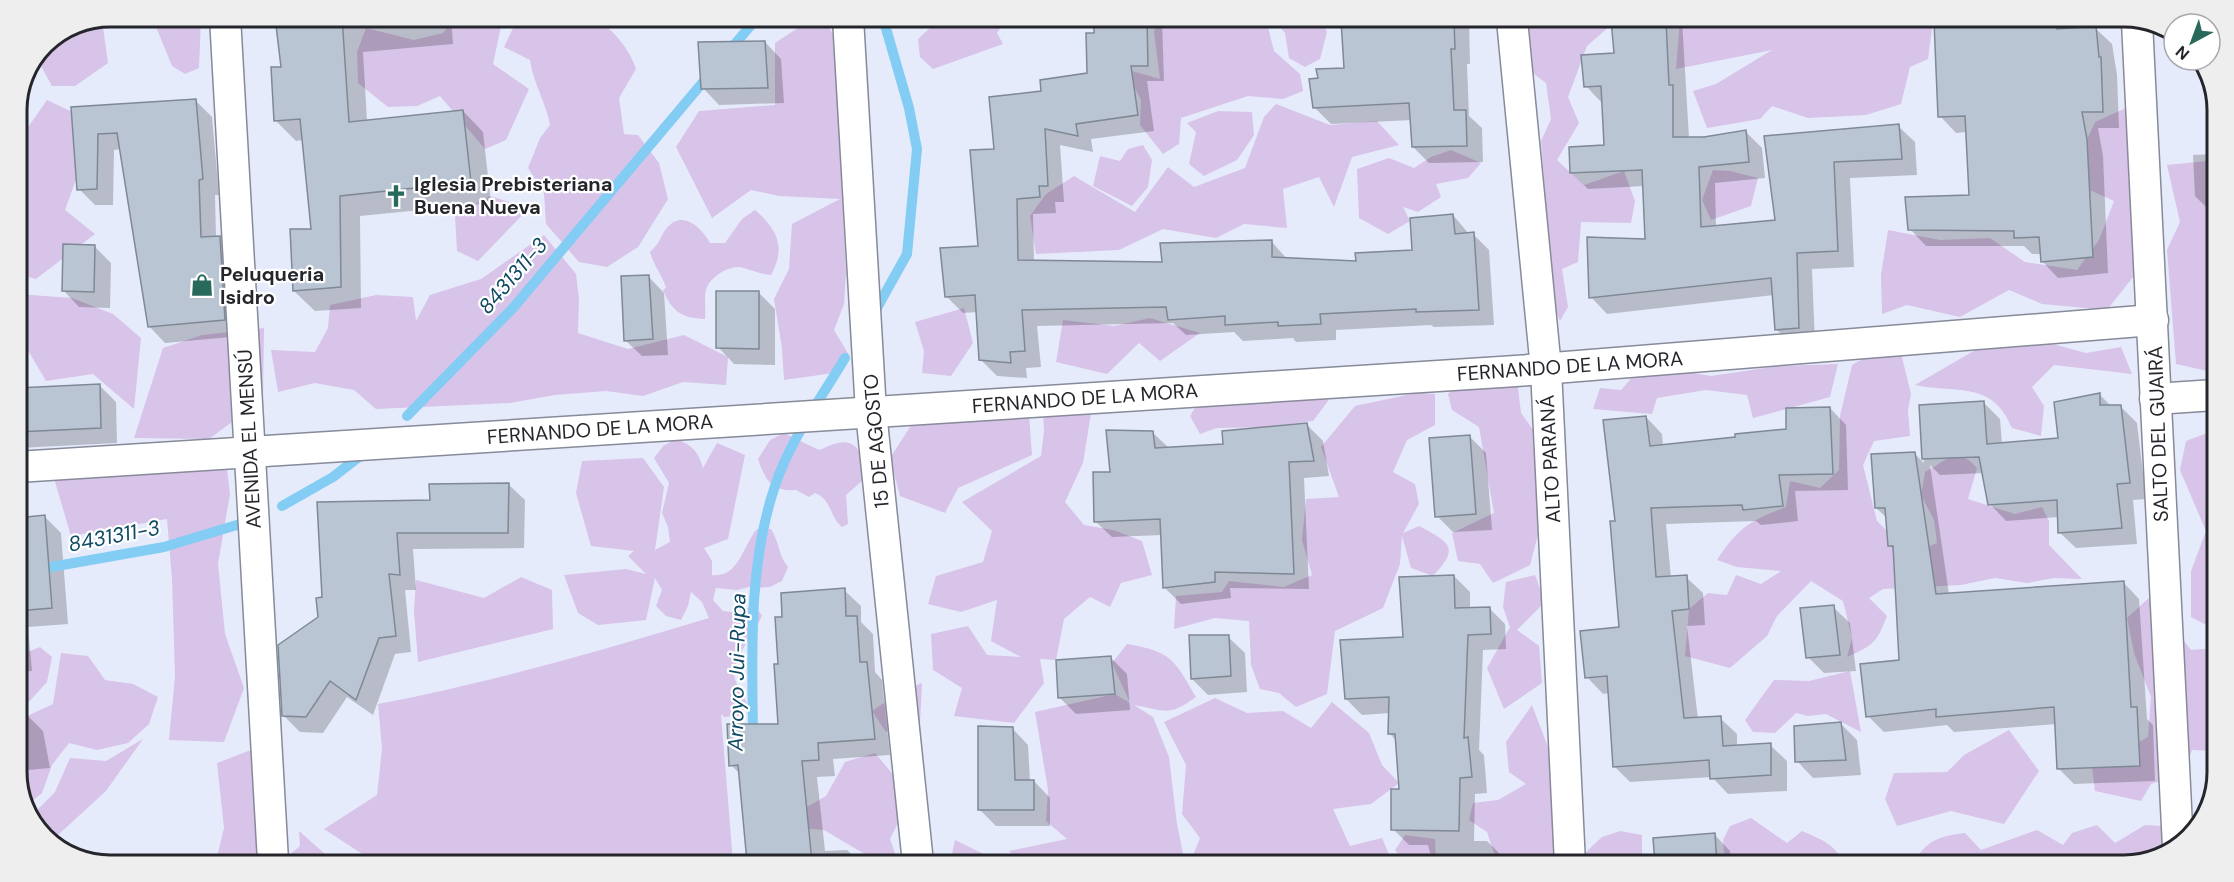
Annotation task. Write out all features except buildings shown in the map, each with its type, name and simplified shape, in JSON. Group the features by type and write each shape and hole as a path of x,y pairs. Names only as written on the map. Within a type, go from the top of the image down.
{"street":[{"name":"AVENIDA EL MENSÚ","path":"226,27 273,855"},
{"name":"15 DE AGOSTO","path":"849,27 872,412 917,855"},
{"name":"ALTO PARANÁ","path":"1513,27 1546,369 1570,855"},
{"name":"SALTO DEL GUAIRÁ","path":"2137,29 2177,836"},
{"name":"FERNANDO DE LA MORA","path":"27,466 1546,369 2153,320"},
{"path":"2155,399 2207,396"}],"shaded area":[{"path":"156,27 201,27 199,68 185,74 172,66"},
{"path":"448,27 501,27 493,64 529,89 506,140 485,149 440,96 417,106 388,107 358,83 357,52 366,28 414,40 443,33"},
{"path":"514,27 606,27 619,39 629,54 636,69 619,98 624,134 638,135 659,163 668,199 638,247 607,267 579,262 546,224 544,193 528,168 540,138 550,125 546,108 530,60 504,47"},
{"path":"799,27 829,27 840,47 839,134 846,273 844,304 834,330 849,355 841,372 784,380 782,348 774,299 789,269 792,224 840,199 779,196 751,190 712,218 676,147 699,111 775,105 775,43"},
{"path":"931,27 1001,27 997,33 1003,44 933,69 920,57 918,39"},
{"path":"1155,27 1268,27 1274,51 1300,74 1303,91 1283,99 1248,96 1181,118 1179,144 1163,154 1140,125 1141,100 1125,69 1160,79"},
{"path":"1280,27 1324,27 1327,32 1320,59 1305,67 1289,58 1285,33"},
{"path":"1523,27 1609,27 1587,46 1568,97 1579,123 1557,160 1584,185 1624,171 1635,201 1631,223 1581,222 1578,262 1562,269 1568,307 1560,321 1550,298 1533,234 1545,192 1541,141 1551,119 1546,83 1523,66"},
{"path":"1679,27 1932,27 1928,59 1910,67 1901,104 1866,115 1808,118 1772,106 1760,119 1707,128 1693,91 1716,84 1772,50 1676,69"},
{"path":"103,28 108,63 75,86 52,86 40,65 51,51 78,33"},
{"path":"47,100 85,118 78,174 65,210 95,234 36,279 27,277 27,129"},
{"path":"1276,104 1330,125 1377,121 1399,145 1352,157 1334,207 1319,177 1283,189 1287,228 1244,224 1216,238 1163,229 1119,250 1036,254 1030,216 1046,194 1074,176 1135,212 1168,167 1194,187 1245,168 1264,117"},
{"path":"2126,108 2137,272 2107,310 2042,304 2009,290 1960,317 1907,305 1882,314 1881,275 1888,230 1940,240 1990,238 2025,262 2077,270 2099,240 2114,201 2050,172 2079,157 2095,122"},
{"path":"1218,111 1252,112 1254,135 1237,160 1204,176 1189,164 1196,132 1187,123"},
{"path":"1143,145 1152,160 1148,187 1132,206 1093,186 1100,156 1120,161 1128,149"},
{"path":"1451,150 1481,163 1468,178 1436,184 1441,197 1418,212 1403,207 1410,221 1388,234 1359,218 1357,169 1389,158 1414,168 1431,157"},
{"path":"2207,161 2207,371 2176,364 2167,250 2180,222 2167,165"},
{"path":"1713,170 1730,171 1758,178 1751,206 1711,220 1702,200"},
{"path":"490,196 529,208 478,261 457,251 455,215"},
{"path":"755,210 774,232 779,248 776,265 771,275 739,267 727,269 708,285 705,293 705,319 690,317 674,309 666,298 663,290 666,288 650,252 666,229 678,220 685,220 697,226 710,243 725,243 742,219"},
{"path":"544,235 576,274 579,299 578,333 628,349 684,335 728,357 726,385 683,382 643,396 606,391 555,395 510,403 376,409 354,390 315,383 278,392 271,350 315,352 328,328 330,305 376,295 413,297 416,321 430,295 481,279"},
{"path":"27,295 72,298 113,314 141,338 134,409 93,374 46,381 27,349"},
{"path":"964,308 973,343 951,376 922,373 924,351 915,322"},
{"path":"1150,318 1200,333 1160,361 1139,343 1107,374 1056,362 1063,320 1114,326"},
{"path":"264,328 263,399 209,439 134,438 163,348 202,335"},
{"path":"2049,343 2086,353 2121,347 2132,374 2054,365 2032,387 2044,406 2041,436 2012,428 2004,413 1994,402 1984,396 1972,392 1915,385 1977,349 1995,345"},
{"path":"1880,349 1901,353 1911,394 1908,410 1910,436 1874,441 1863,465 1877,521 1910,554 1937,543 1934,520 1921,495 1925,472 1946,459 1963,457 1977,468 1968,499 2015,514 2042,507 2049,521 2049,545 2082,579 2054,578 2027,583 1995,578 1961,585 1883,589 1869,598 1887,616 1877,638 1862,650 1847,657 1852,638 1843,601 1811,581 1777,616 1767,636 1730,668 1685,656 1689,609 1708,593 1727,595 1736,575 1761,584 1781,571 1737,567 1717,560 1746,526 1786,507 1790,481 1820,488 1839,470 1840,416 1852,365"},
{"path":"1838,364 1830,397 1753,418 1747,395 1706,390 1657,398 1652,414 1593,409 1600,388 1621,390 1636,373 1670,369 1711,376 1779,366"},
{"path":"1516,371 1521,413 1541,441 1535,485 1541,523 1530,565 1493,583 1480,564 1458,561 1452,533 1494,513 1479,427 1452,410 1448,394 1468,374"},
{"path":"1320,383 1328,401 1313,421 1266,427 1217,428 1200,434 1190,416 1198,403"},
{"path":"1416,393 1435,394 1435,425 1407,440 1393,472 1415,484 1419,504 1403,533 1419,526 1444,541 1449,552 1442,566 1433,576 1411,568 1402,536 1400,564 1383,608 1335,631 1327,694 1296,707 1279,693 1260,689 1251,665 1249,621 1215,618 1174,629 1176,596 1222,592 1229,581 1284,587 1312,575 1302,540 1306,499 1339,497 1321,447 1355,406"},
{"path":"923,407 1029,415 1032,455 958,488 945,513 900,496 890,458"},
{"path":"1092,407 1083,463 1065,502 1084,525 1113,530 1142,541 1152,575 1121,583 1110,607 1090,597 1064,619 1056,660 1040,659 1044,683 1014,723 954,716 962,688 933,670 931,634 968,626 987,655 1021,657 991,641 997,600 961,612 928,604 936,576 983,562 992,531 962,502 1041,456 1044,431 1043,411"},
{"path":"784,433 819,450 846,442 852,444 860,453 863,480 846,495 848,524 842,527 838,523 821,496 815,493 809,497 796,490 781,489 775,487 767,479 758,459 770,440"},
{"path":"2207,433 2207,625 2191,617 2191,571 2206,531 2180,470 2186,441"},
{"path":"676,439 686,444 694,449 703,468 717,443 745,455 728,539 704,548 712,561 712,575 721,575 734,567 757,529 771,529 782,558 788,567 782,581 770,587 755,588 753,586 737,590 716,588 713,600 723,611 740,613 752,605 762,615 739,656 734,672 736,682 747,704 740,716 724,717 721,714 732,855 364,855 324,829 377,795 382,749 378,704 503,676 709,618 702,602 691,592 688,606 681,620 666,616 656,606 662,590 655,578 646,620 598,625 578,613 564,575 626,569 646,574 628,556 634,551 591,546 576,493 582,461 643,458 664,487 655,550 670,542 668,527 662,513 669,483 654,458 663,446"},
{"path":"204,459 227,469 230,494 218,564 225,634 244,688 224,742 169,740 175,676 172,579 167,519 71,536 51,468"},
{"path":"1535,575 1545,602 1517,630 1539,646 1542,683 1504,709 1487,668 1510,627 1503,607 1506,582"},
{"path":"521,577 552,590 553,629 418,662 414,611 416,580 484,598"},
{"path":"2150,597 2191,650 2207,649 2207,751 2192,750 2184,774 2151,784 2141,801 2095,791 2092,767 2148,737 2151,697 2134,653 2127,618"},
{"path":"1127,644 1154,650 1170,659 1196,697 1178,708 1166,711 1134,705 1153,717 1169,757 1183,855 1012,855 1009,851 1067,839 1046,821 1048,790 1035,712 1115,694 1130,703 1112,663"},
{"path":"40,647 52,657 47,682 27,704 27,652"},
{"path":"61,653 88,656 105,680 133,684 158,697 149,724 128,743 97,750 69,743 52,765 42,793 32,801 27,778 27,716 53,704"},
{"path":"1850,671 1861,732 1826,714 1808,716 1796,713 1775,733 1753,732 1745,720 1774,680 1809,681"},
{"path":"922,683 920,724 886,732 872,711 900,692"},
{"path":"1215,698 1247,713 1283,711 1311,728 1332,702 1369,733 1382,765 1399,783 1371,804 1333,809 1350,846 1382,838 1389,855 1193,855 1200,838 1182,814 1186,765 1164,722"},
{"path":"1532,705 1557,771 1559,855 1493,855 1487,832 1469,820 1473,803 1498,800 1526,784 1509,772 1506,742"},
{"path":"2009,730 2039,771 2004,824 1951,811 1897,826 1885,799 1894,773 1947,772 1964,755"},
{"path":"143,739 106,791 58,836 44,823 36,811 55,792 70,758 106,761"},
{"path":"251,750 279,765 267,855 217,855 224,828 217,763"},
{"path":"875,753 911,796 890,839 896,855 866,855 824,830 774,826 826,796 845,762"},
{"path":"1751,818 1787,843 1802,831 1822,840 1839,855 1724,855 1723,840 1730,826"},
{"path":"2097,825 2115,843 2145,825 2163,826 2173,839 2151,851 2124,855 1919,855 1934,841 1965,833 1981,850 2037,830 2063,845 2072,833"},
{"path":"299,831 326,855 289,855 300,846"},
{"path":"1620,831 1642,835 1642,855 1586,855 1586,852 1602,837"},
{"path":"1405,835 1435,839 1436,855 1399,855 1395,850"},
{"path":"955,840 986,855 952,855"}],"waterway":[{"name":"8431311-3","path":"729,51 749,27"},
{"name":"Arroyo Jui-Rupa","path":"873,315 907,254 917,149 909,108 886,27"},
{"name":"8431311-3","path":"407,416 513,308 709,75"},
{"name":"Arroyo Jui-Rupa","path":"753,736 752,641 756,578 766,516 789,452 845,358"},
{"name":"8431311-3","path":"282,506 333,477 364,453"},
{"name":"8431311-3","path":"27,571 164,547 250,521"}],"place":[{"name":"Iglesia Prebisteriana Buena Nueva","path":"396,196"},
{"name":"Peluqueria Isidro","path":"202,285"}]}
